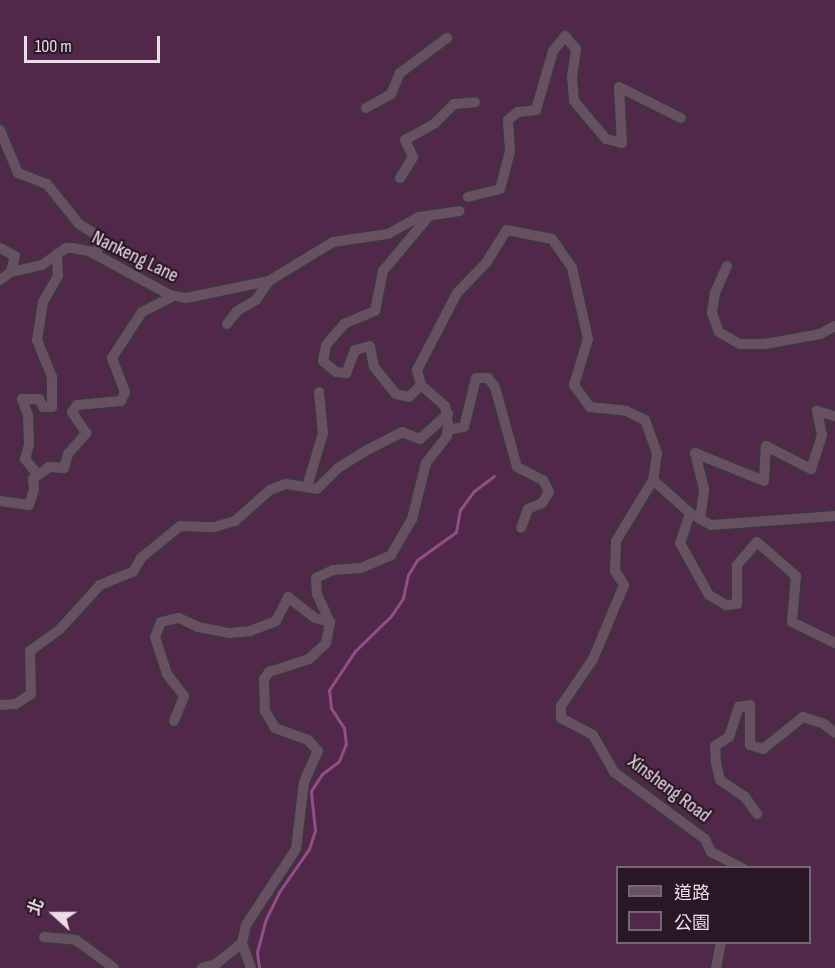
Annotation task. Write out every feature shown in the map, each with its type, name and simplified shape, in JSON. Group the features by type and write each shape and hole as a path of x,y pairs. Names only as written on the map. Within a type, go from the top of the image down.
{"street":[{"path":"468,197 500,189 510,151 508,120 518,112 536,110 553,51 565,36 576,49 572,77 574,101 606,139 622,143 620,87 681,118"},
{"path":"366,108 391,94 400,73 447,38"},
{"path":"400,178 413,157 405,140 434,124 454,104 475,102"},
{"path":"0,130 18,173 47,184 79,224 101,238 96,255"},
{"name":"Nankeng Lane","path":"0,280 11,272 42,265 57,254 73,248 96,255 173,296 186,298 269,281 333,242 388,234 411,220 460,211"},
{"path":"251,968 242,943 246,925 296,849 304,782 318,751 308,740 274,728 265,711 264,679 269,672 309,659 326,643 330,622 317,594 316,578 333,570 369,566 391,555 417,505 426,463 448,430 448,414 422,385 409,397 396,394 374,367 370,346 355,350 346,374 336,372 323,361 326,345 344,324 375,311 382,272 429,216"},
{"name":"Xinsheng Road","path":"422,385 417,370 420,362 436,338 457,292 486,263 507,230 552,239 572,268 588,339 574,385 590,406 626,411 645,420 657,453 653,480 616,541 615,571 624,585 593,659 561,706 561,718 593,735 614,772 705,839 711,852 741,866"},
{"path":"0,248 15,256 11,272"},
{"path":"38,475 25,459 29,445 28,415 22,399 39,399 43,407 52,407 52,378 37,339 44,302 58,276 57,254"},
{"path":"727,266 714,293 712,314 719,332 740,344 809,336 835,326"},
{"path":"227,324 237,311 256,300 269,281"},
{"path":"0,501 28,505 34,490 33,479 49,467 64,468 68,454 86,433 72,412 77,405 121,401 125,392 112,358 142,312 173,296"},
{"path":"448,430 464,427 476,378 488,378 495,387 517,467 543,480 549,492 542,503 528,509 521,528"},
{"path":"307,488 323,433 319,392"},
{"path":"835,416 817,411 822,435 811,469 766,446 764,481 695,453 704,489 695,516 680,543 709,595 726,605 737,604 737,565 757,542 796,576 792,622 835,643"},
{"path":"0,705 16,704 31,694 30,651 60,629 100,585 133,572 141,558 180,526 214,527 235,521 270,490 286,484 317,489 338,468 402,432 420,440 448,414"},
{"path":"653,480 695,516 711,525 835,516"},
{"path":"174,722 184,696 167,674 155,637 161,622 179,618 198,627 229,633 250,631 276,621 288,597 315,618 330,622"},
{"path":"757,814 745,797 720,780 716,763 715,746 729,736 739,706 750,705 750,745 763,748 803,717 824,724 835,733"},
{"path":"44,937 76,940 114,968"},
{"path":"202,968 216,964 242,943"},
{"path":"716,968 721,944"}],"green space":[{"path":"0,0 835,0 835,968 0,968"}],"waterway":[{"path":"259,968 257,952 266,919 279,892 309,849 315,830 311,791 322,774 339,761 346,744 344,728 331,708 329,690 355,651 391,616 403,598 408,575 417,560 456,532 460,510 474,491 494,476"}]}
